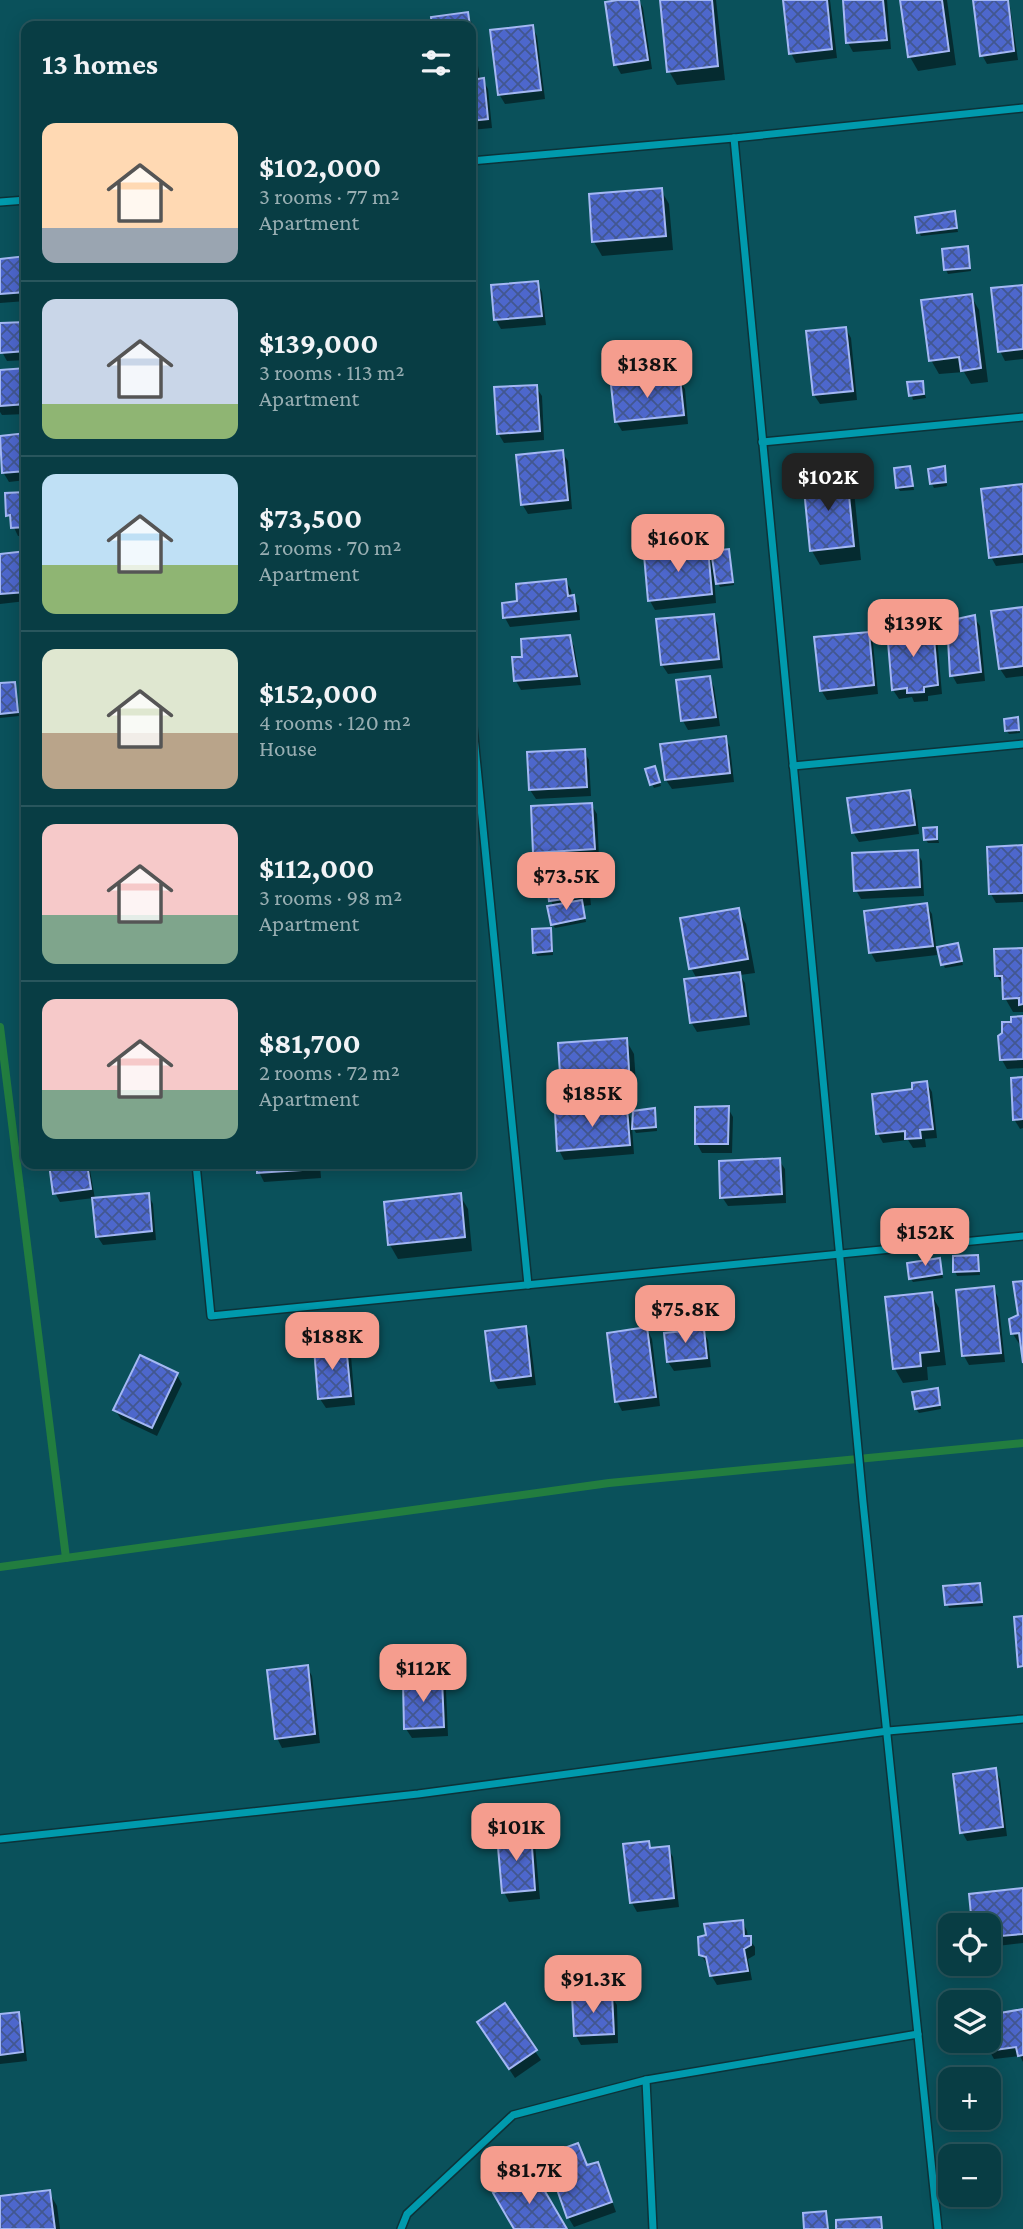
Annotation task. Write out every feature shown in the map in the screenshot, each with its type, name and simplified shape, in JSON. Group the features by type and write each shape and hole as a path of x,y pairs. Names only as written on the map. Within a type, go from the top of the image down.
{"street":[{"path":"476,161 734,138 1023,108"},
{"path":"734,138 839,1254 938,2229"},
{"path":"0,202 21,200"},
{"path":"762,442 1023,417"},
{"path":"793,766 1023,744"},
{"path":"476,757 528,1284"},
{"path":"196,1169 211,1316 1023,1236"},
{"path":"0,1839 418,1794 888,1731 1023,1719"},
{"path":"401,2229 407,2214 513,2115 646,2080 918,2034"},
{"path":"646,2080 653,2229"}],"building":[{"path":"639,0 648,60 614,65 605,2"},
{"path":"660,0 712,0 718,66 667,72"},
{"path":"783,0 827,0 832,49 789,54"},
{"path":"843,0 883,0 887,40 846,43"},
{"path":"900,0 942,0 949,51 908,57"},
{"path":"973,0 1008,0 1014,51 980,56"},
{"path":"468,12 469,21 431,21 431,17"},
{"path":"533,25 541,90 498,95 490,30"},
{"path":"484,78 488,119 476,120 476,79"},
{"path":"662,188 666,236 592,242 589,194"},
{"path":"955,211 957,228 917,233 915,217"},
{"path":"968,246 970,268 944,270 942,249"},
{"path":"21,257 21,292 0,294 0,259"},
{"path":"538,281 542,316 494,320 491,285"},
{"path":"1023,285 1023,349 998,352 991,288"},
{"path":"972,294 981,368 961,371 959,357 929,361 921,300"},
{"path":"21,322 21,351 0,353 0,323"},
{"path":"846,327 853,391 813,395 806,331"},
{"path":"21,368 21,404 0,406 0,370"},
{"path":"680,378 684,415 615,422 611,385"},
{"path":"923,381 924,394 909,396 907,382"},
{"path":"537,385 540,431 497,434 494,387"},
{"path":"21,434 21,471 2,473 0,436"},
{"path":"563,450 568,500 521,505 516,455"},
{"path":"910,466 913,486 896,488 894,468"},
{"path":"945,466 946,482 930,484 928,469"},
{"path":"847,475 854,546 810,551 803,479"},
{"path":"1023,484 1023,554 989,558 981,489"},
{"path":"21,492 21,527 11,528 10,515 6,516 5,493"},
{"path":"675,515 677,547 647,549 644,518"},
{"path":"708,548 712,594 648,601 644,555"},
{"path":"729,549 733,582 716,584 711,551"},
{"path":"21,552 21,592 0,594 0,554"},
{"path":"566,579 568,596 574,595 576,611 503,618 502,603 517,601 516,584"},
{"path":"1023,607 1023,666 999,669 991,611"},
{"path":"714,614 719,659 661,665 656,619"},
{"path":"975,615 981,672 950,676 947,621"},
{"path":"933,626 938,685 924,687 924,692 907,693 907,688 892,690 887,630"},
{"path":"869,632 874,685 820,691 814,637"},
{"path":"570,635 577,676 514,681 512,657 522,657 521,639"},
{"path":"710,676 716,717 681,721 676,680"},
{"path":"15,682 18,712 0,714 0,683"},
{"path":"1018,717 1019,730 1005,731 1004,719"},
{"path":"726,736 730,773 665,780 660,744"},
{"path":"585,749 587,787 529,790 527,752"},
{"path":"655,766 660,782 650,785 645,769"},
{"path":"910,790 915,825 852,833 847,798"},
{"path":"592,803 595,849 533,853 531,806"},
{"path":"937,827 937,839 924,840 923,828"},
{"path":"1023,845 1023,893 989,894 987,847"},
{"path":"918,850 920,887 854,891 852,853"},
{"path":"583,868 587,896 549,901 546,873"},
{"path":"582,900 585,918 551,925 547,906"},
{"path":"927,903 933,946 869,953 864,911"},
{"path":"739,908 748,959 689,969 680,918"},
{"path":"551,928 552,951 533,953 532,929"},
{"path":"958,943 962,961 941,965 937,947"},
{"path":"1023,948 1023,1004 1019,1005 1019,998 1003,999 1002,976 995,976 994,949"},
{"path":"740,972 746,1016 690,1023 684,979"},
{"path":"1023,1016 1023,1059 1000,1060 998,1036 1002,1033 1002,1022 1011,1022 1011,1017"},
{"path":"627,1038 630,1085 561,1089 558,1043"},
{"path":"1023,1077 1023,1119 1013,1120 1011,1078"},
{"path":"927,1081 933,1129 920,1130 921,1138 905,1139 905,1131 876,1134 872,1094 912,1089 912,1083"},
{"path":"729,1106 728,1144 695,1144 695,1107"},
{"path":"627,1108 630,1145 557,1151 555,1113"},
{"path":"655,1108 656,1127 632,1129 633,1111"},
{"path":"780,1158 782,1194 720,1198 719,1161"},
{"path":"50,1169 88,1169 91,1189 53,1194"},
{"path":"257,1169 317,1169 257,1173"},
{"path":"149,1193 152,1231 96,1237 92,1198"},
{"path":"461,1193 465,1237 388,1245 384,1202"},
{"path":"978,1255 979,1271 953,1272 953,1256"},
{"path":"940,1258 942,1274 909,1279 907,1263"},
{"path":"1023,1281 1023,1363 1019,1333 1011,1334 1009,1319 1018,1315 1013,1282"},
{"path":"994,1286 1001,1353 962,1356 956,1290"},
{"path":"932,1292 939,1351 920,1353 921,1366 893,1369 885,1297"},
{"path":"526,1326 531,1376 491,1381 485,1331"},
{"path":"647,1327 656,1397 615,1402 607,1333"},
{"path":"704,1329 707,1358 667,1362 664,1333"},
{"path":"346,1345 351,1396 318,1399 314,1348"},
{"path":"140,1355 178,1373 152,1428 113,1410"},
{"path":"938,1388 940,1405 915,1409 912,1392"},
{"path":"980,1583 982,1602 945,1605 943,1586"},
{"path":"1023,1616 1023,1666 1018,1667 1014,1617"},
{"path":"308,1665 315,1734 275,1739 267,1670"},
{"path":"442,1679 444,1727 404,1729 403,1681"},
{"path":"996,1768 1003,1827 960,1833 953,1774"},
{"path":"531,1833 535,1890 502,1893 497,1836"},
{"path":"649,1841 650,1848 669,1846 674,1898 630,1903 623,1844"},
{"path":"1023,1888 1023,1934 1001,1936 1001,1913 971,1913 969,1894"},
{"path":"743,1920 744,1936 751,1936 751,1945 744,1949 748,1971 710,1976 706,1957 699,1955 698,1937 706,1935 704,1924"},
{"path":"612,1994 614,2034 574,2036 572,1996"},
{"path":"505,2003 537,2050 509,2069 477,2022"},
{"path":"1023,2009 1023,2055 1018,2056 1016,2047 1001,2049 1001,2013"},
{"path":"19,2012 23,2052 0,2055 0,2014"},
{"path":"578,2143 587,2165 598,2162 612,2202 567,2218 545,2155"},
{"path":"536,2176 567,2229 514,2229 493,2193 517,2180 520,2186"},
{"path":"50,2190 55,2229 0,2229 0,2196"},
{"path":"826,2211 828,2229 804,2229 803,2213"},
{"path":"881,2217 882,2229 836,2229 836,2220"}],"waterway":[{"path":"0,1027 66,1558"},
{"path":"0,1567 609,1483 1023,1443"}]}
